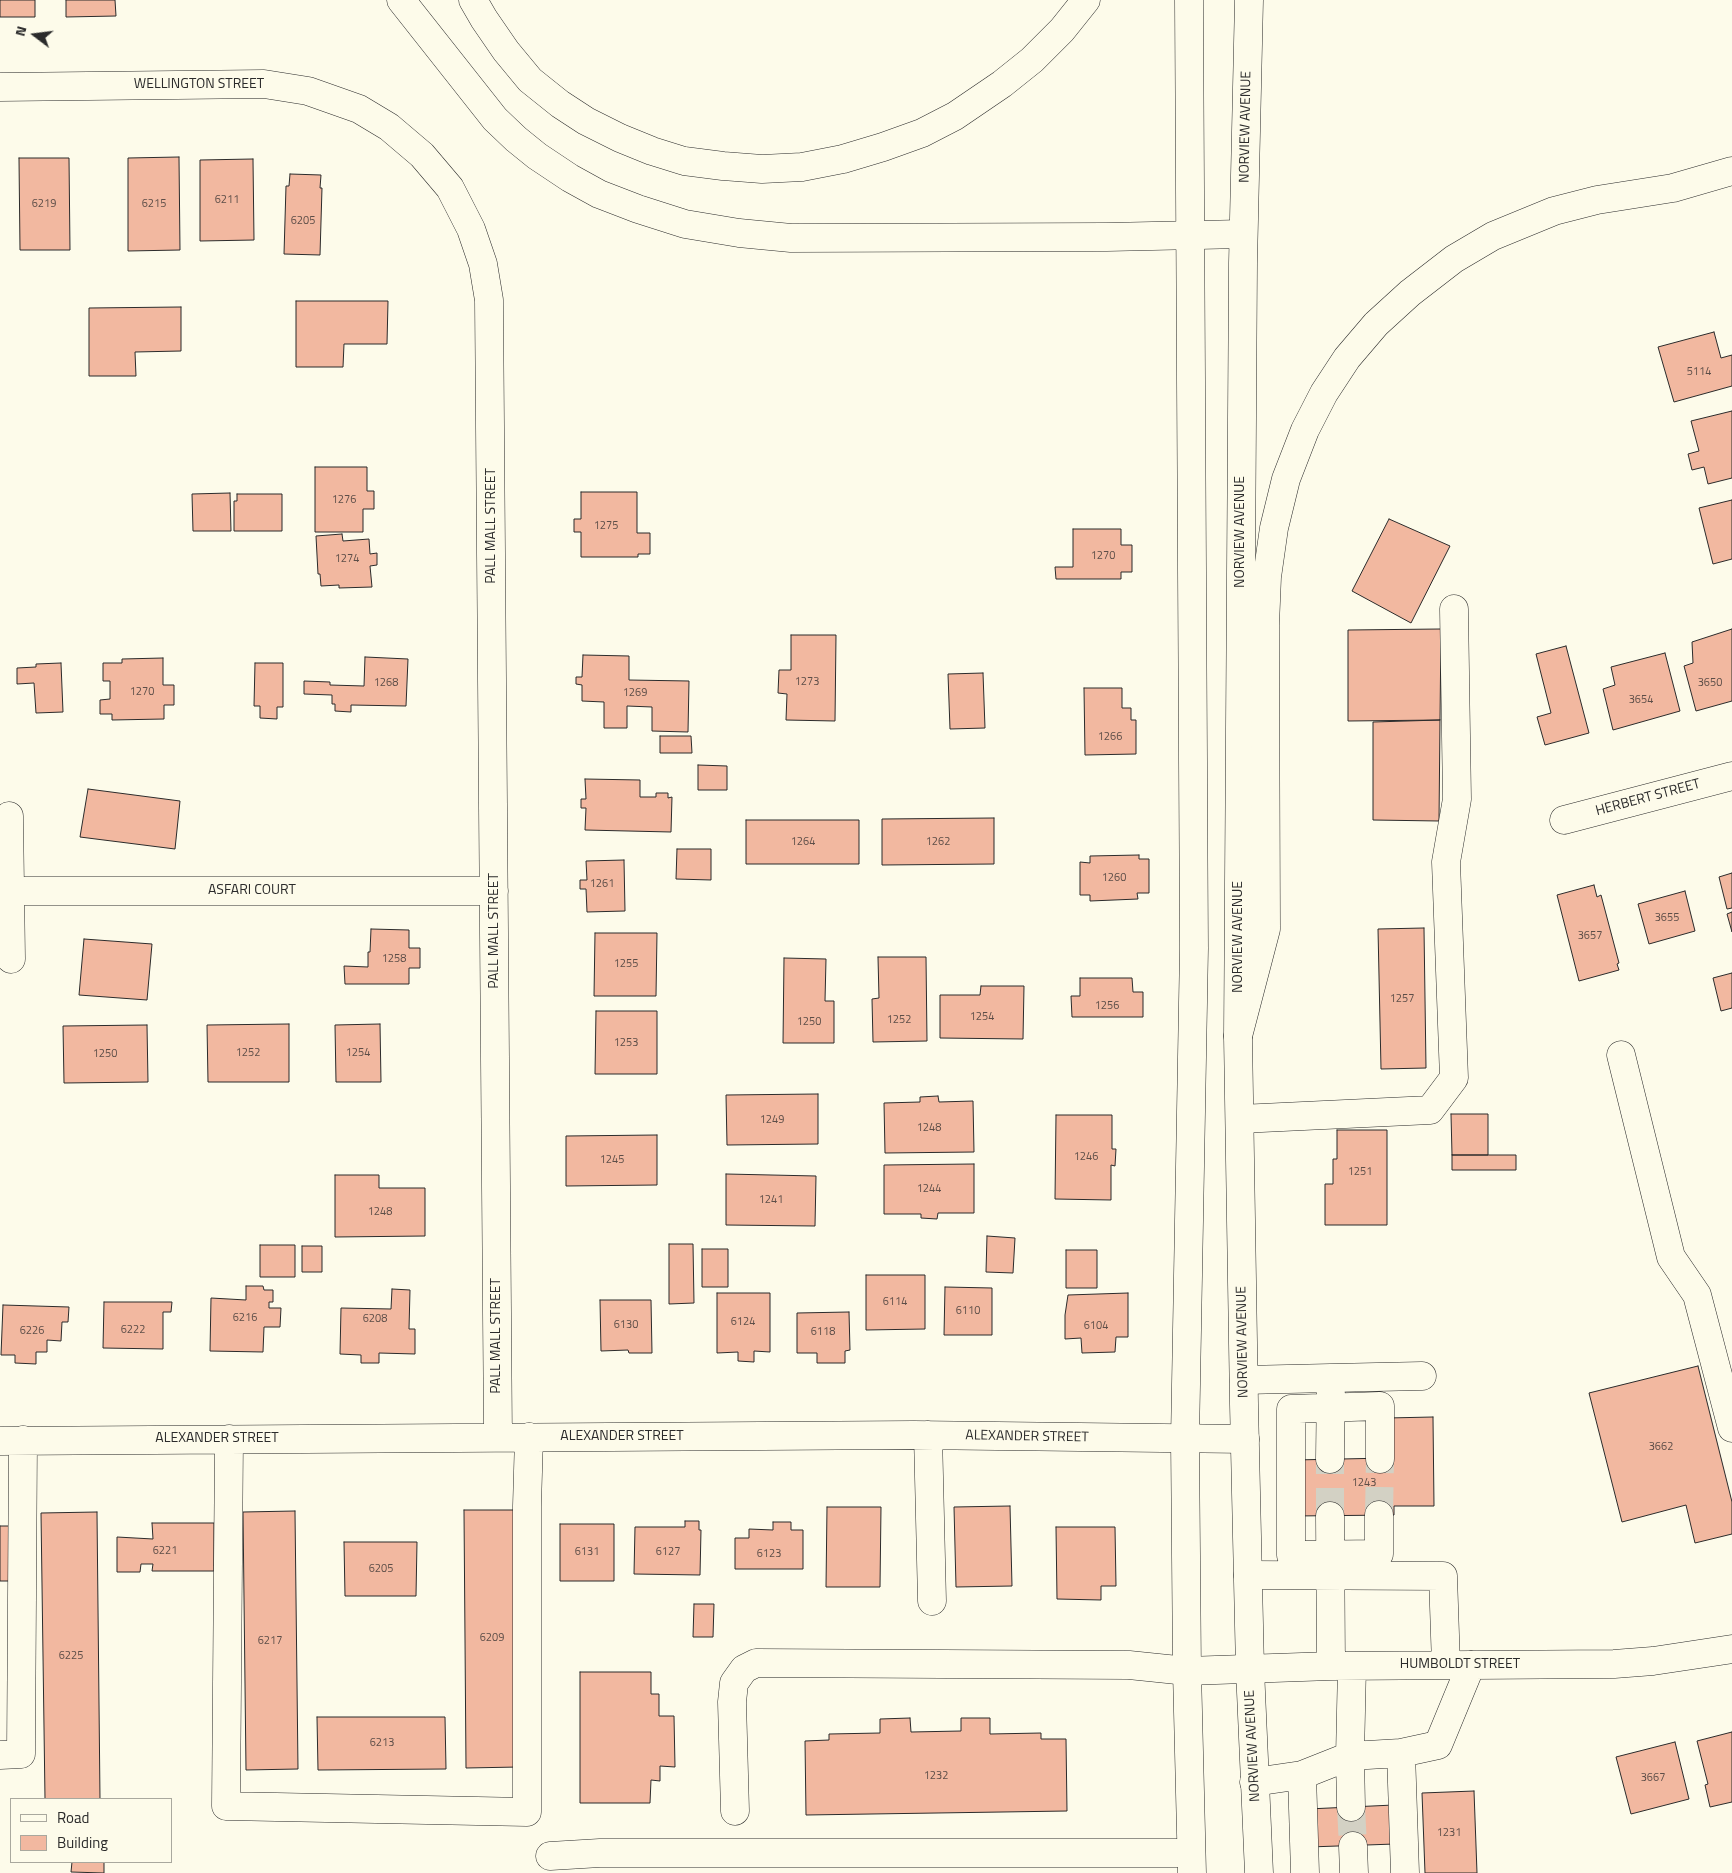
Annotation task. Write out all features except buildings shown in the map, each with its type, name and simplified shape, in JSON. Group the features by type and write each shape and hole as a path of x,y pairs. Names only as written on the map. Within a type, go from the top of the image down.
{"main road":[{"path":"401,0 490,113 516,139 537,156 570,178 599,194 638,210 685,224 739,233 791,238 1190,236 1243,234"},
{"path":"473,0 506,51 530,80 560,104 586,121 652,151 684,160 723,166 762,168 802,167 844,159 899,142 956,116 1002,84 1032,60 1062,30 1086,0"},
{"path":"550,1856 600,1853 1192,1863 1186,1671 1185,1439 1194,948 1189,0"},
{"name":"NORVIEW AVENUE","path":"1249,0 1243,234 1238,1036 1250,1669 1259,1873"},
{"name":"WELLINGTON STREET","path":"0,87 264,84 308,91 358,109 389,127 422,154 450,188 471,229 483,264 489,300 491,424"},
{"path":"1238,1036 1266,929 1265,625 1267,577 1274,528 1286,479 1305,430 1324,393 1347,358 1376,324 1410,293 1454,259 1493,236 1554,211 1597,200 1673,188 1732,171"},
{"name":"PALL MALL STREET","path":"491,424 498,1437"},
{"path":"1240,1119 1430,1110 1454,1078 1446,862 1457,799 1454,609"},
{"name":"HERBERT STREET","path":"1564,820 1732,776"},
{"path":"9,816 11,959"},
{"name":"ASFARI COURT","path":"10,891 494,891"},
{"path":"1621,1055 1671,1258 1697,1295 1732,1428"},
{"path":"1244,1380 1422,1376"},
{"path":"1330,1459 1331,1378"},
{"path":"1254,1782 1302,1775 1350,1756 1401,1753 1438,1745 1458,1666 1443,1576 1329,1565 1291,1555 1291,1409 1380,1406 1380,1459"},
{"path":"928,1435 932,1601"},
{"name":"ALEXANDER STREET","path":"11,1441 928,1435 1245,1439"},
{"path":"229,1439 226,1806 527,1812 527,1506 529,1437"},
{"path":"0,1755 21,1754 11,1673 11,1441"},
{"path":"1248,1575 1329,1565 1379,1554 1379,1514"},
{"path":"1330,1516 1329,1565 1342,1666 1350,1756 1351,1807"},
{"name":"HUMBOLDT STREET","path":"735,1811 732,1702 734,1683 744,1669 756,1663 1130,1665 1186,1671 1342,1666 1614,1664 1653,1661 1732,1649"},
{"path":"1401,1753 1404,1873"},
{"path":"1302,1775 1305,1873"},
{"path":"1353,1846 1354,1873"}],"tunnel":[{"path":"1330,1459 1330,1516"},
{"path":"1379,1515 1380,1459"},
{"path":"1351,1807 1353,1846"}]}
